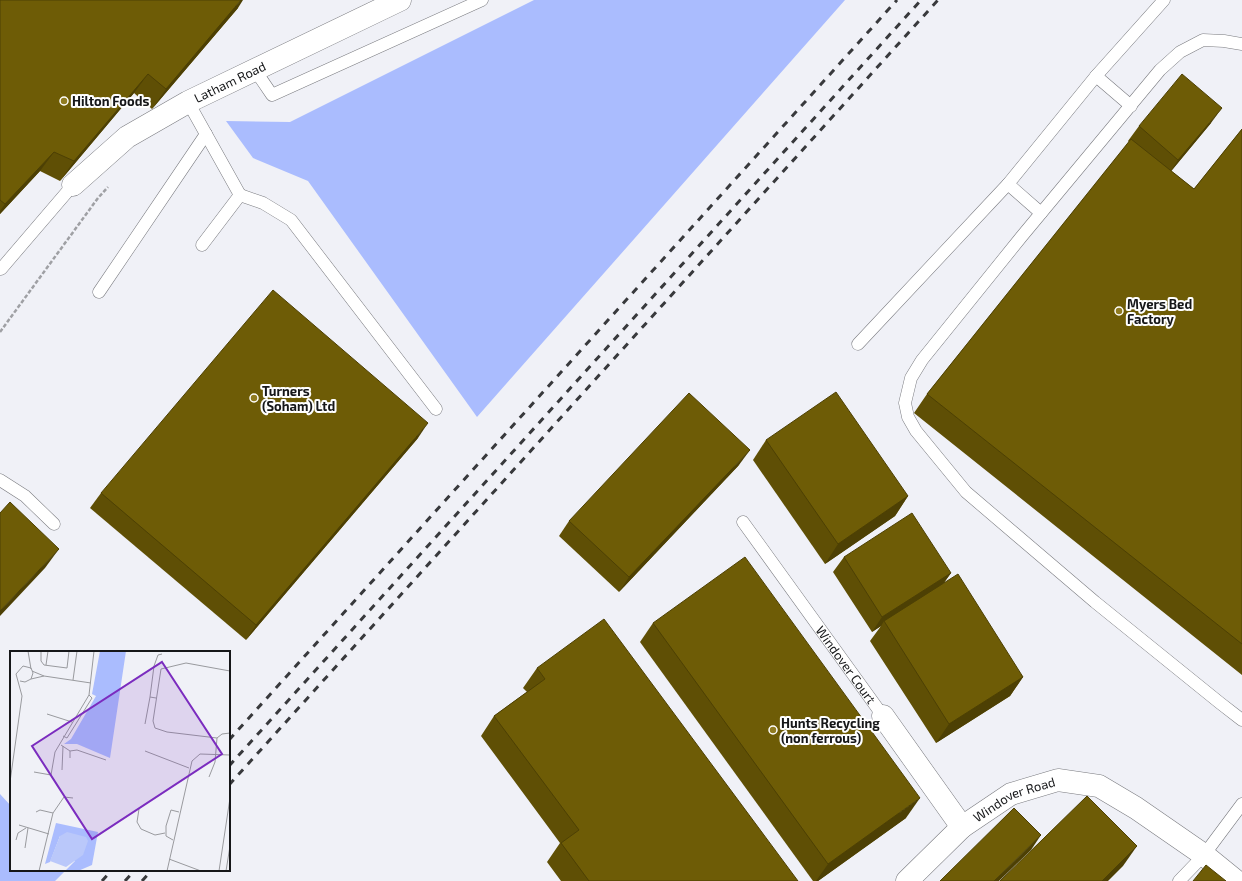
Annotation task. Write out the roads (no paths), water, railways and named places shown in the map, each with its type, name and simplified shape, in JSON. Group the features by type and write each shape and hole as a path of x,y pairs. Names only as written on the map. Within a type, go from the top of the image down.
{"street":[{"name":"Latham Road","path":"73,185 128,137 188,102 254,70 373,6 400,0"},
{"name":"Windover Court","path":"883,716 962,827"},
{"name":"Windover Road","path":"907,881 962,827 1011,794 1058,780 1099,786 1136,808 1204,855 1236,881"}],"lane":[{"path":"254,70 272,95 482,0"},
{"path":"858,344 1008,184 1096,76 1164,0"},
{"path":"1242,44 1203,40 1180,52 1160,70 1041,213 922,360 911,378 905,403 908,417 916,431 966,492 1100,606 1242,720"},
{"path":"1096,76 1131,106"},
{"path":"188,102 240,195 263,203 290,220 436,409"},
{"path":"99,292 206,134"},
{"path":"1008,184 1041,213"},
{"path":"0,268 1,269 73,185"},
{"path":"202,245 240,195"},
{"path":"0,480 25,496 54,524"},
{"name":"Windover Court","path":"743,522 883,716"},
{"path":"1179,881 1204,855 1242,804"}],"railway":[{"path":"230,739 897,0"},
{"path":"230,765 921,0"},
{"path":"230,784 938,0"},
{"path":"102,881 111,871"},
{"path":"125,881 134,871"},
{"path":"142,881 151,871"}],"place":[{"name":"Hilton Foods","path":"64,101"},
{"name":"Myers Bed Factory","path":"1119,311"},
{"name":"Turners (Soham) Ltd","path":"254,398"},
{"name":"Hunts Recycling (non ferrous)","path":"773,730"}]}
